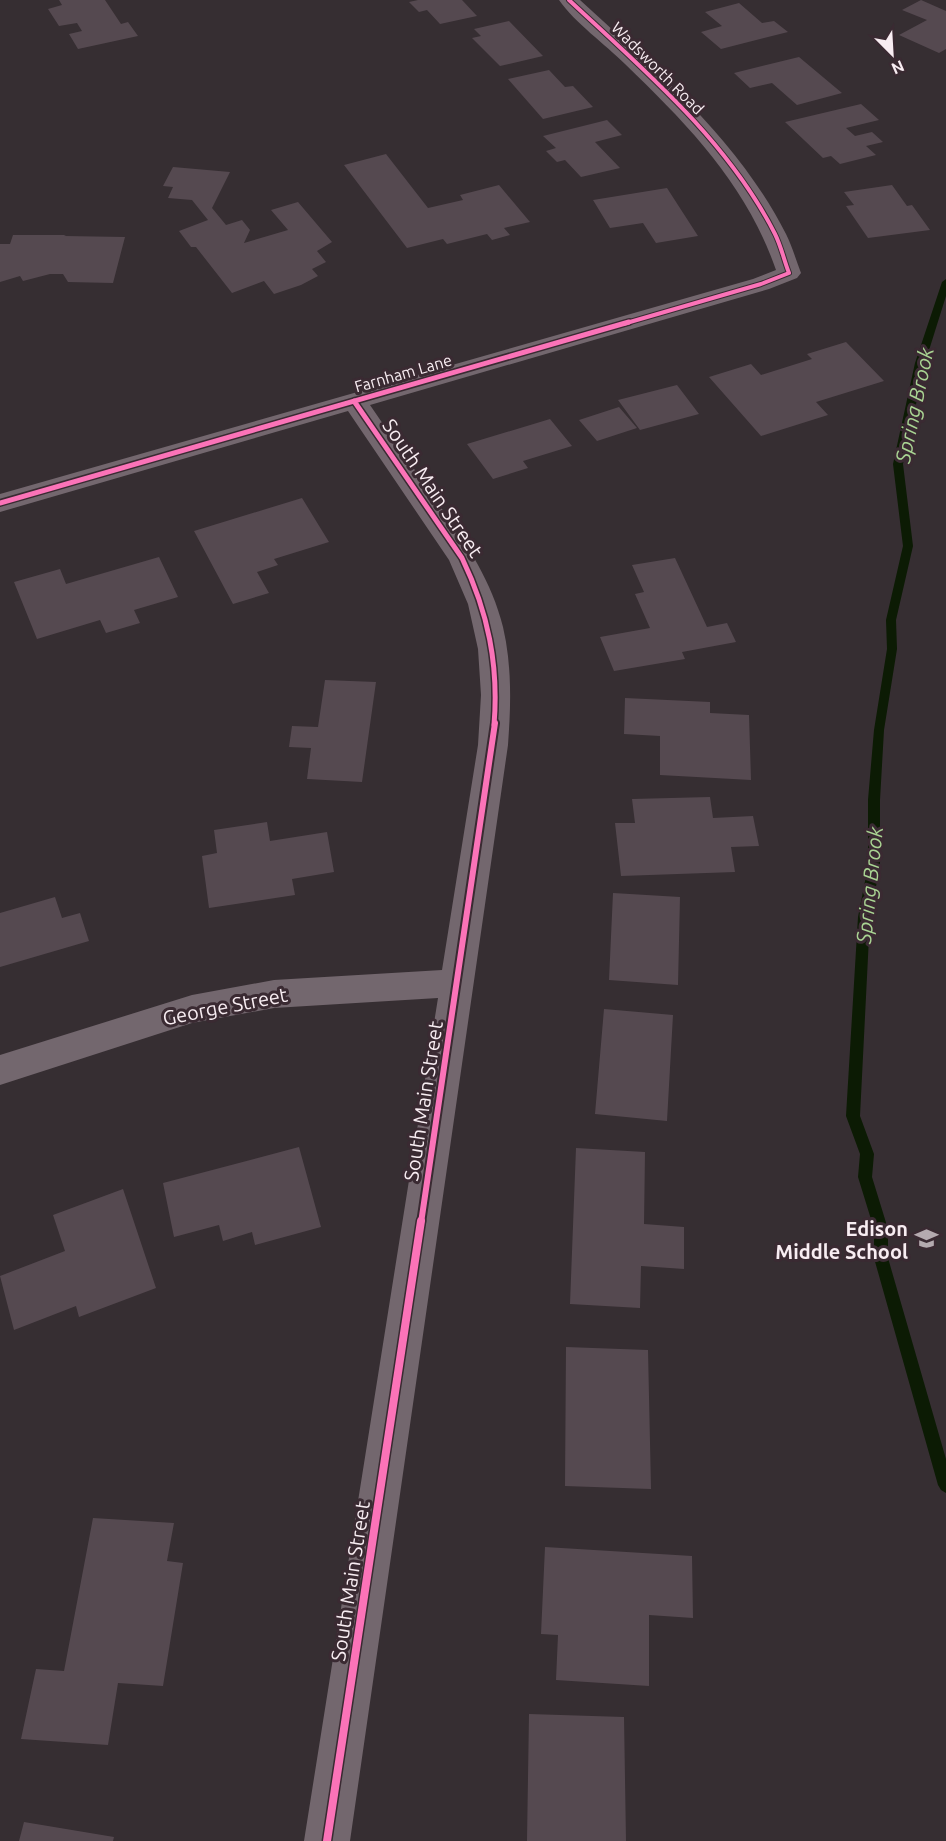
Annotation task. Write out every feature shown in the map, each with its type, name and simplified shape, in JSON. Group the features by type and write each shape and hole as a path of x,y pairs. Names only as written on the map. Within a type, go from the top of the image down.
{"street":[{"name":"Wadsworth Road","path":"571,0 707,136 743,182 783,250"},
{"name":"Farnham Lane","path":"0,503 761,284 789,273 783,250"},
{"name":"South Main Street","path":"327,1841 493,745 497,698 496,662 489,623 477,585 462,558 354,401"},
{"name":"George Street","path":"0,1070 192,1009 274,994 457,983"}],"building":[{"path":"59,0 105,0 121,24 128,22 138,36 78,49 69,34 82,31 77,23 59,26 48,9 62,5"},
{"path":"462,0 477,16 440,24 427,10 419,12 409,2"},
{"path":"921,0 946,11 946,49 939,53 899,35 927,20 902,10"},
{"path":"739,3 762,23 774,21 788,32 721,49 701,32 722,26 705,12"},
{"path":"509,21 543,56 500,66 472,38 481,36 474,29"},
{"path":"799,57 842,93 797,105 772,83 750,88 734,73"},
{"path":"549,70 565,87 573,86 593,107 543,119 508,79"},
{"path":"861,104 879,120 846,128 855,136 872,132 883,142 866,146 876,155 840,164 831,156 823,158 785,122"},
{"path":"607,120 622,135 595,142 620,168 581,177 565,160 557,162 546,151 556,148 543,136"},
{"path":"386,154 428,208 463,200 460,195 499,185 530,222 504,228 510,235 492,240 487,234 447,244 443,239 407,248 344,165"},
{"path":"173,167 230,172 212,208 226,225 242,220 250,230 244,243 288,230 271,210 298,202 332,242 317,251 326,262 312,269 318,276 301,285 274,294 264,281 232,293 196,247 191,247 179,231 208,220 192,200 168,198 173,187 163,186"},
{"path":"892,185 907,206 912,205 930,230 868,238 846,206 854,205 844,192"},
{"path":"667,188 698,236 656,243 643,223 610,228 593,200"},
{"path":"13,235 125,237 113,283 68,282 63,274 50,274 23,281 20,276 0,282 0,244 10,244"},
{"path":"846,342 884,381 816,402 828,415 761,436 709,377 751,364 761,375 812,359 807,354"},
{"path":"677,385 699,414 640,430 618,400"},
{"path":"619,407 637,428 597,441 579,420"},
{"path":"550,419 572,446 523,461 528,468 493,479 467,444"},
{"path":"302,498 329,542 274,559 278,565 257,572 269,593 233,604 194,531"},
{"path":"159,557 178,597 134,610 140,623 106,633 100,620 37,639 14,582 60,569 66,584"},
{"path":"675,558 707,627 727,623 736,642 682,652 685,659 614,671 600,637 650,628 635,594 644,592 632,565"},
{"path":"325,680 376,682 362,782 307,779 311,748 289,747 292,726 318,727"},
{"path":"625,698 710,702 710,713 749,715 751,780 660,775 660,736 624,734"},
{"path":"710,797 713,818 753,816 759,846 731,847 735,872 621,876 615,823 635,823 632,799"},
{"path":"267,822 270,841 327,832 334,872 292,879 295,895 209,908 202,856 217,853 214,830"},
{"path":"613,893 680,897 678,985 609,980"},
{"path":"55,897 62,918 80,913 89,941 0,967 0,913"},
{"path":"604,1009 673,1015 667,1121 595,1114"},
{"path":"299,1147 321,1227 255,1245 252,1232 223,1241 219,1225 174,1237 163,1183"},
{"path":"576,1148 645,1152 644,1224 684,1227 684,1269 641,1266 640,1308 570,1304"},
{"path":"123,1189 156,1288 79,1317 76,1306 14,1330 0,1276 65,1251 53,1215"},
{"path":"566,1347 648,1350 651,1489 565,1486"},
{"path":"93,1518 174,1523 167,1561 183,1563 163,1686 118,1683 108,1745 21,1739 36,1669 64,1671"},
{"path":"545,1547 692,1556 693,1618 649,1615 649,1686 556,1680 558,1635 541,1634"},
{"path":"529,1714 624,1717 626,1841 527,1841"},
{"path":"24,1822 114,1837 113,1841 19,1841"}],"waterway":[{"name":"Spring Brook","path":"946,282 920,363 898,464 908,546 891,620 892,649 879,730 874,800 874,866 864,917 853,1116 867,1154 865,1177 881,1229 881,1258 946,1485"}],"cycle path":[{"path":"0,503 761,284 789,273 775,236 754,198 728,162 665,91 569,0"},
{"path":"327,1841 493,745 495,719 493,649 482,604 473,581 462,558 354,401"}],"place":[{"name":"Edison Middle School","path":"926,1239"}]}
